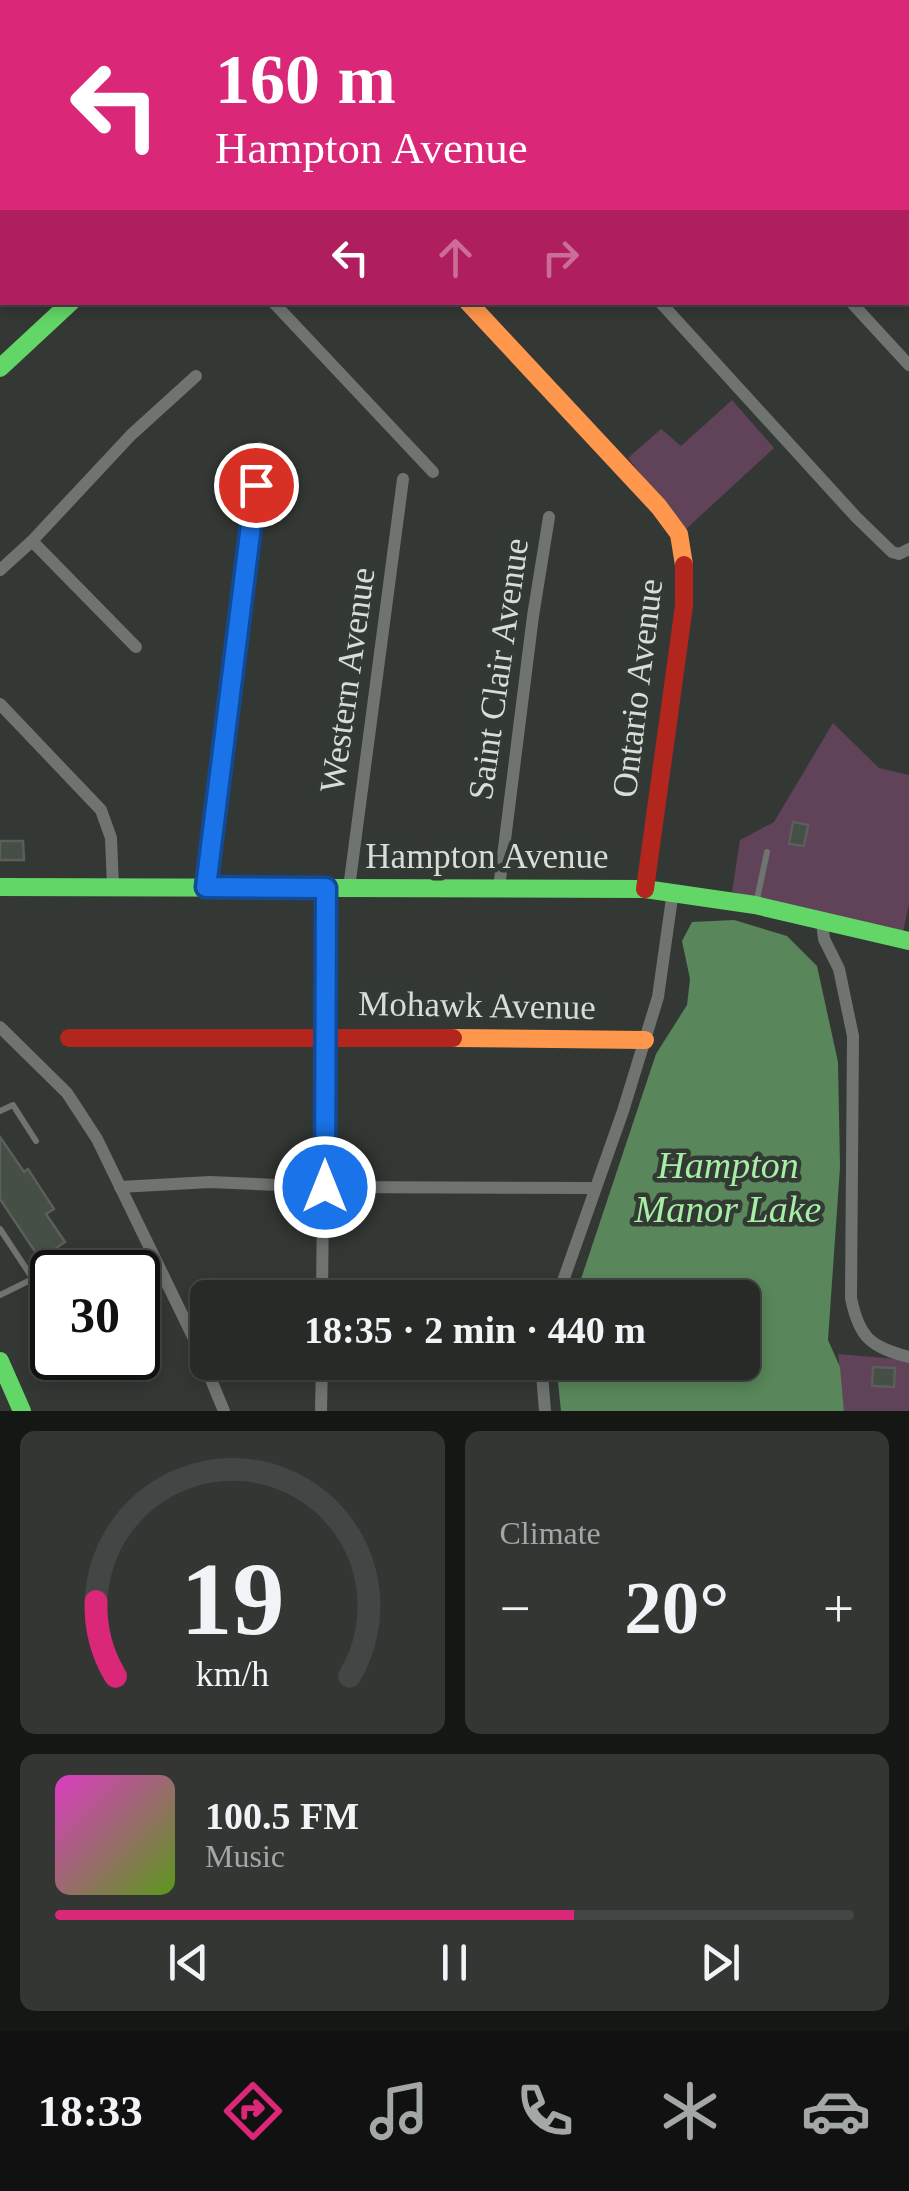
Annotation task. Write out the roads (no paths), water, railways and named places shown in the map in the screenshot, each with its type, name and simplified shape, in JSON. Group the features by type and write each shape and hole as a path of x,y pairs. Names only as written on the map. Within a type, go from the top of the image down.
{"street":[{"path":"0,368 68,305"},
{"path":"276,305 433,472"},
{"name":"Ontario Avenue","path":"471,305 679,534 684,606 645,889"},
{"path":"663,305 856,518 892,552 908,550"},
{"path":"854,305 909,365"},
{"path":"0,570 32,542 131,434 196,376"},
{"path":"206,887 260,448"},
{"name":"Western Avenue","path":"349,888 402,480"},
{"name":"Saint Clair Avenue","path":"499,888 549,516"},
{"path":"32,542 136,647"},
{"path":"0,704 102,810 111,838 112,887"},
{"name":"Hampton Avenue","path":"0,887 645,889 756,905 909,941"},
{"path":"322,1280 326,888"},
{"path":"563,1280 658,997 673,891"},
{"path":"822,922 824,939 840,970 853,1036 850,1284 853,1309 871,1344 909,1357"},
{"path":"0,1027 67,1093 97,1140 190,1319"},
{"name":"Mohawk Avenue","path":"69,1038 645,1040"},
{"path":"120,1186 210,1182 325,1187 595,1188"},
{"path":"0,1360 22,1411"},
{"path":"214,1380 224,1411"},
{"path":"321,1411 322,1380"},
{"path":"542,1380 545,1411"}],"lane":[{"path":"756,905 766,852"},
{"path":"0,1111 13,1105 36,1141"},
{"path":"0,1229 30,1276"},
{"path":"0,1295 30,1280"}],"water":[{"name":"Hampton Manor Lake","path":"734,920 787,936 817,966 838,1062 840,1167 828,1340 840,1367 844,1411 561,1411 558,1380 760,1380 760,1280 581,1280 656,1054 687,1005 690,979 682,941 692,922"}]}
